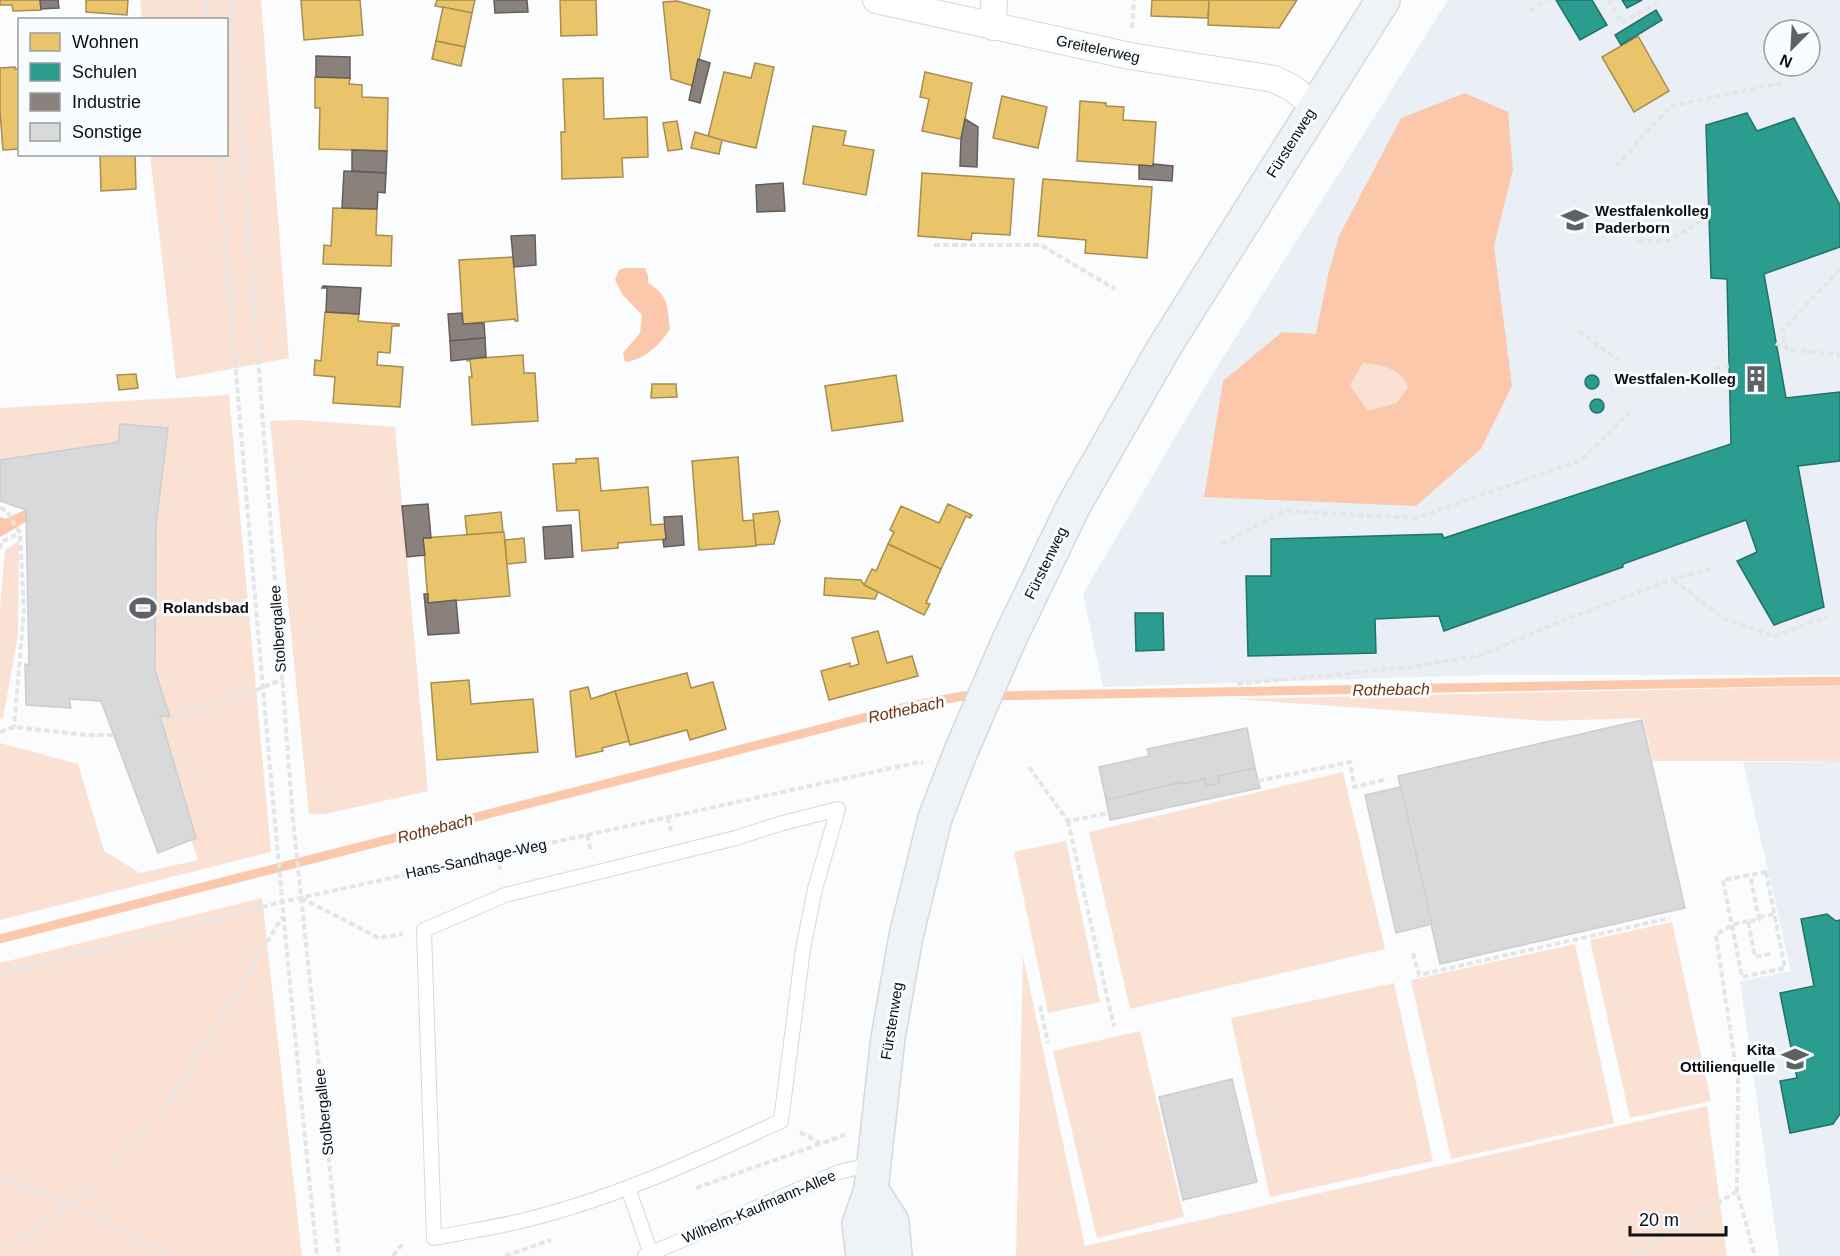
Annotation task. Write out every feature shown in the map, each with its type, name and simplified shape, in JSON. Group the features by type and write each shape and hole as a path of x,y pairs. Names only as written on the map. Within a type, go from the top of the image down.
{"main road":[{"name":"Fürstenweg","path":"863,1256 859,1224 873,1177 888,1038 906,936 935,818 952,773 995,671 1073,507 1165,346 1383,0"},
{"path":"873,1177 892,1222 895,1256"}],"street":[{"name":"Greitelerweg","path":"876,0 1130,56 1274,79 1292,88 1315,106"},
{"path":"993,27 994,0"}],"lane":[{"path":"838,809 815,889 803,949 781,1121 696,1161 628,1188 533,1218 434,1238 424,930 506,895 736,838 838,809"},
{"name":"Wilhelm-Kaufmann-Allee","path":"648,1255 839,1172 873,1177"},
{"path":"628,1188 648,1255"}],"path":[{"path":"206,0 207,18"},
{"name":"Stolbergallee","path":"231,0 293,820 339,1256"},
{"path":"1132,24 1134,0"},
{"path":"1530,11 1547,0"},
{"path":"1608,0 1622,23 1657,3"},
{"path":"1616,165 1671,106 1781,83"},
{"name":"Stolbergallee","path":"218,156 262,688 317,1256"},
{"path":"1638,241 1668,241 1709,217"},
{"path":"934,244 1041,245 1115,289"},
{"path":"1787,349 1782,331 1840,269"},
{"path":"1579,331 1618,360"},
{"path":"1776,343 1787,349 1840,355"},
{"path":"1714,368 1729,366"},
{"path":"1222,544 1285,511 1416,518 1581,460 1629,413"},
{"path":"0,508 7,511 19,530 24,610 15,727"},
{"path":"0,549 1,542 19,530"},
{"path":"1238,684 1411,668 1482,655 1559,621 1673,579 1712,569"},
{"path":"1673,579 1725,619 1775,636 1827,617"},
{"path":"162,722 282,679"},
{"path":"0,732 15,727 87,735 113,735"},
{"name":"Hans-Sandhage-Weg","path":"0,973 282,902 919,762 952,773"},
{"path":"1258,781 1350,762 1354,787 1387,779"},
{"path":"1029,767 1068,821 1114,1027"},
{"path":"1068,821 1109,813"},
{"path":"1766,872 1775,914 1785,968 1742,977 1723,880 1766,872"},
{"path":"1751,879 1759,917"},
{"path":"300,898 379,938 424,930"},
{"path":"1755,1256 1737,1191 1738,1083 1716,935 1732,925 1759,920 1759,917 1775,914"},
{"path":"0,1251 72,1205 170,1100 283,915"},
{"path":"1413,953 1419,975 1670,918"},
{"path":"1748,921 1755,957 1770,954"},
{"path":"1040,1006 1048,1043"},
{"path":"0,1178 72,1205 174,1256"},
{"path":"1633,1256 1737,1191"},
{"path":"393,1256 403,1243"}],"shaded area":[{"path":"140,0 261,0 289,358 176,379 150,156 228,156 228,18 142,18"},
{"name":"Westfalenkolleg Paderborn","path":"1448,0 1840,0 1840,675 1484,675 1103,687 1083,594 1212,375"},
{"path":"1465,93 1508,112 1513,170 1494,246 1512,386 1481,449 1416,506 1204,497 1223,381 1282,332 1316,334 1339,236 1401,118","holes":["1363,363 1384,366 1401,376 1408,387 1397,403 1368,411 1350,385"]},
{"path":"645,268 648,283 660,292 666,302 670,329 651,351 632,361 625,362 623,353 640,333 642,315 622,294 615,280 619,270"},
{"path":"1363,363 1390,369 1405,381 1408,387 1397,403 1368,411 1350,385"},
{"name":"Rolandsbad","path":"229,395 271,852 0,920 0,743 78,764 104,851 140,873 198,860 190,837 121,745 101,702 70,699 71,709 26,705 25,664 37,665 34,517 0,537 0,517 5,519 34,505 0,470 0,408"},
{"path":"300,420 395,427 428,791 325,814 309,814 270,421"},
{"path":"26,510 45,511 0,537 0,517 5,519"},
{"path":"19,541 18,635 3,718 0,719 0,607 5,550"},
{"path":"1840,686 1840,761 1653,761 1643,718 1546,721 1236,699"},
{"name":"Kita Ottilienquelle","path":"1840,761 1840,1256 1779,1256 1740,981 1791,971 1743,762"},
{"path":"1343,772 1385,949 1130,1009 1089,832"},
{"path":"1066,841 1100,1002 1048,1013 1014,852"},
{"path":"262,898 302,1256 0,1256 0,963"},
{"path":"1672,922 1711,1101 1630,1118 1590,940"},
{"path":"1575,944 1614,1123 1451,1159 1411,980"},
{"path":"1023,956 1085,1246 1707,1106 1727,1256 1016,1256"},
{"path":"1394,983 1433,1161 1270,1197 1231,1018"},
{"path":"1140,1031 1184,1217 1097,1238 1053,1051"}],"building: Wohnen":[{"path":"0,0 40,0 41,10 13,11 12,5 0,5"},
{"path":"86,0 128,0 127,15 86,12"},
{"path":"301,0 360,0 363,35 304,40"},
{"path":"437,0 475,0 472,13 435,6"},
{"path":"560,0 596,0 597,35 561,36"},
{"path":"1152,0 1209,0 1208,18 1151,16"},
{"path":"1209,0 1297,0 1279,28 1208,25"},
{"path":"677,1 710,10 693,86 671,79 663,2"},
{"path":"443,7 472,13 465,47 436,41"},
{"path":"1638,36 1669,91 1634,112 1602,57"},
{"path":"436,41 465,47 461,66 432,59"},
{"path":"755,63 774,67 756,148 708,137 724,72 751,78"},
{"path":"15,67 18,69 18,149 3,150 0,68"},
{"path":"925,72 972,83 961,139 922,131 929,99 920,97"},
{"path":"315,77 350,78 349,84 362,85 362,97 388,98 387,151 319,149 320,108 315,108"},
{"path":"603,78 604,119 647,117 648,157 622,158 623,177 562,179 561,132 565,132 563,79"},
{"path":"1002,96 1047,107 1038,148 993,138"},
{"path":"1080,101 1124,107 1123,120 1156,122 1153,166 1077,161"},
{"path":"677,121 682,149 668,151 663,123"},
{"path":"813,126 846,131 843,145 874,150 866,195 803,184"},
{"path":"695,132 722,140 719,154 691,148"},
{"path":"100,156 135,156 136,189 101,191"},
{"path":"922,173 1014,179 1010,235 972,233 971,240 918,236"},
{"path":"1043,179 1152,187 1147,258 1085,253 1086,240 1038,236"},
{"path":"333,208 377,209 376,235 392,236 391,266 323,264 324,245 331,246"},
{"path":"513,257 518,321 515,319 463,324 459,260"},
{"path":"325,312 359,314 358,321 399,324 399,326 392,326 390,353 378,352 377,365 403,367 400,407 333,403 335,377 314,375 315,360 321,361"},
{"path":"523,355 524,373 535,373 538,421 472,425 469,377 472,377 470,360 467,361 467,359"},
{"path":"136,374 138,388 119,390 117,375"},
{"path":"896,375 903,421 832,431 825,386"},
{"path":"652,384 676,384 677,397 651,398"},
{"path":"738,457 743,521 754,520 756,546 699,550 692,461"},
{"path":"598,458 601,491 648,487 651,525 665,524 666,539 618,543 618,548 582,551 579,510 557,511 553,464 576,463 576,459"},
{"path":"948,504 972,515 970,518 966,516 941,569 888,544 894,532 890,530 901,506 939,523"},
{"path":"778,511 780,521 774,544 756,545 753,514"},
{"path":"501,512 503,532 467,535 465,516"},
{"path":"504,532 510,596 428,603 423,538"},
{"path":"524,538 526,562 507,564 505,540"},
{"path":"888,544 941,569 926,603 930,604 924,615 864,585 872,569 876,571"},
{"path":"825,578 861,580 864,585 878,592 875,599 824,595"},
{"path":"878,631 887,663 912,656 918,676 829,700 821,671 850,663 850,667 859,664 852,638"},
{"path":"687,673 691,688 713,682 726,729 690,740 687,730 630,745 615,691"},
{"path":"469,680 471,704 533,699 538,752 437,760 431,683"},
{"path":"588,687 591,699 615,691 629,741 602,748 603,751 576,757 570,691"}],"building: Schulen":[{"path":"1556,0 1592,0 1607,25 1580,40"},
{"path":"1622,0 1642,0 1627,8"},
{"path":"1656,10 1662,20 1621,45 1615,35"},
{"name":"Westfalen-Kolleg","path":"1747,113 1757,131 1794,118 1840,205 1840,247 1764,274 1786,398 1840,392 1840,461 1798,466 1824,607 1774,625 1737,561 1757,552 1746,520 1444,631 1439,616 1375,619 1376,653 1248,656 1246,576 1271,576 1271,539 1442,534 1444,538 1731,444 1727,279 1711,278 1706,125"},
{"path":"1589,375 1595,375 1599,382 1595,389 1589,389 1585,385 1585,379"},
{"path":"1594,399 1600,399 1604,406 1600,413 1594,413 1590,409 1590,403"},
{"path":"1135,613 1163,613 1164,650 1136,651"},
{"path":"1827,914 1836,921 1840,920 1840,1114 1833,1124 1790,1133 1780,1081 1797,1078 1780,993 1814,986 1801,919"}],"building: Industrie":[{"path":"40,0 58,0 59,8 41,9"},
{"path":"494,0 527,0 528,12 495,13"},
{"path":"316,56 350,57 350,78 316,77"},
{"path":"698,59 710,63 700,103 689,100"},
{"path":"965,119 978,127 977,167 960,166 961,139"},
{"path":"352,150 387,151 386,173 352,171"},
{"path":"1153,164 1173,166 1172,181 1139,179 1139,165 1153,166"},
{"path":"344,171 386,173 385,193 378,192 377,209 342,208"},
{"path":"783,183 785,211 757,212 756,185"},
{"path":"535,235 536,265 514,267 511,236"},
{"path":"323,286 361,288 359,314 326,312 327,288 322,288"},
{"path":"462,313 463,324 484,323 485,338 450,341 448,314"},
{"path":"485,338 486,357 451,361 450,341"},
{"path":"428,504 431,538 423,538 425,555 407,557 402,506"},
{"path":"682,516 684,545 664,547 663,540 666,539 664,517"},
{"path":"571,525 573,557 545,559 543,527"},
{"path":"424,594 428,594 428,603 456,600 459,633 428,635"}],"building: Sonstige":[{"path":"120,424 168,428 156,524 155,671 170,717 160,716 196,838 158,853 101,701 69,699 71,708 26,705 25,664 29,665 26,510 0,501 0,460 118,442"},
{"path":"1642,720 1685,908 1440,964 1398,776"},
{"path":"1247,728 1255,768 1218,776 1220,783 1206,786 1205,779 1182,784 1182,782 1106,800 1099,767 1149,756 1147,749"},
{"path":"1255,768 1260,788 1110,820 1106,800 1182,782 1182,784 1205,779 1206,786 1220,783 1218,776"},
{"path":"1401,787 1432,924 1396,933 1365,795"},
{"path":"1232,1079 1257,1182 1183,1200 1159,1097"}],"waterway":[{"name":"Rothebach","path":"992,696 1840,681"},
{"name":"Rothebach","path":"0,939 910,706 963,696 978,696"}],"place":[{"name":"Westfalenkolleg Paderborn","path":"1575,220"},
{"name":"Westfalen-Kolleg","path":"1756,379"},
{"name":"Rolandsbad","path":"143,608"},
{"name":"Kita Ottilienquelle","path":"1795,1059"}]}
